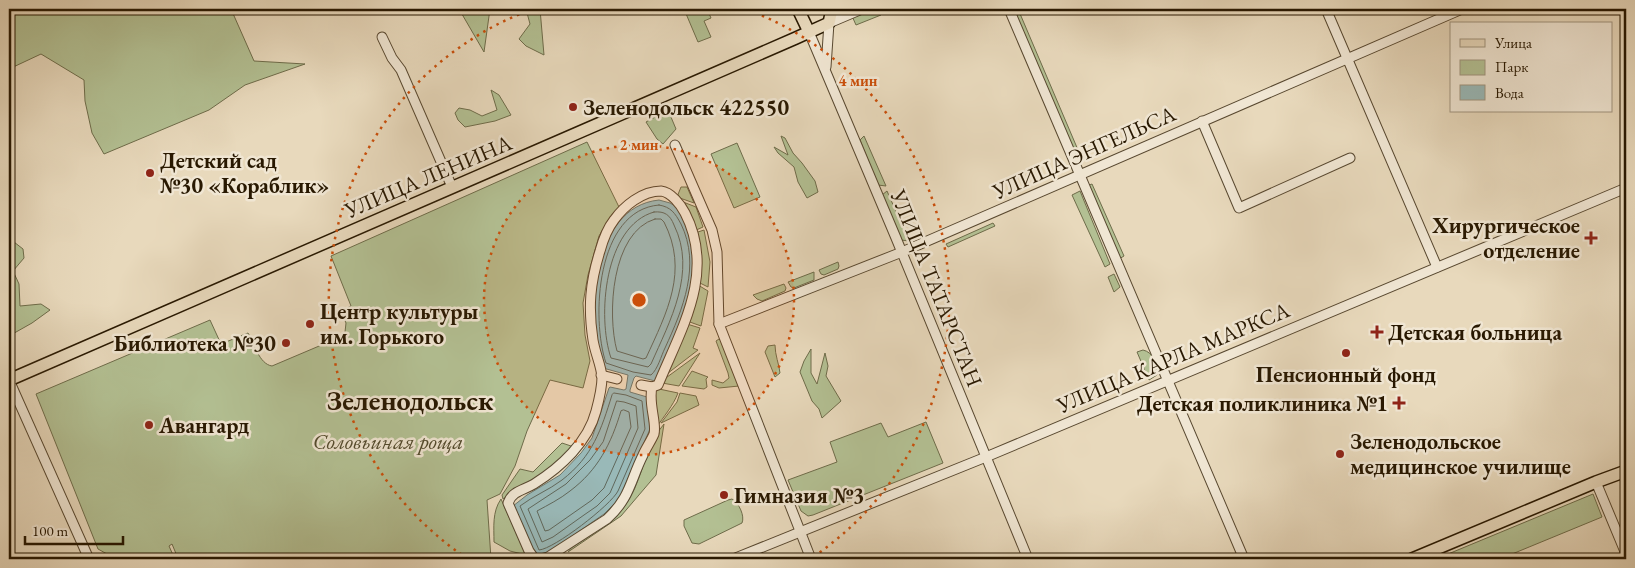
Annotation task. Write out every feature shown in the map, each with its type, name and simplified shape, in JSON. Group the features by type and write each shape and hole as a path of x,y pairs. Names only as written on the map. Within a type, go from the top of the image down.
{"main road":[{"path":"798,9 809,32"},
{"path":"829,23 832,9"},
{"name":"УЛИЦА ЛЕНИНА","path":"9,380 829,23"},
{"path":"1412,559 1626,471"}],"street":[{"name":"УЛИЦА ЛЕНИНА","path":"829,23 862,9"},
{"path":"1009,9 1244,559"},
{"path":"1326,9 1437,267"},
{"name":"УЛИЦА ЭНГЕЛЬСА","path":"719,324 902,252 1462,9"},
{"path":"826,73 829,23"},
{"name":"УЛИЦА ТАТАРСТАН","path":"809,32 1028,559"},
{"path":"382,37 392,58 401,70 452,188"},
{"path":"1202,121 1239,208 1350,158"},
{"path":"675,145 712,230 717,252 719,324 811,559"},
{"name":"УЛИЦА КАРЛА МАРКСА","path":"734,559 986,457 1626,188"},
{"path":"641,385 652,387 658,385 685,322 694,296 697,279 698,251 690,222 677,201 662,191 648,194 633,201 613,221 603,239 591,285 590,302 595,353 601,375 596,413 589,430 578,447 558,466 533,484 510,497 508,504 534,558 548,557 607,519 623,502 654,433 649,397 652,387"},
{"path":"601,375 617,379"},
{"path":"9,380 89,559"},
{"path":"1596,482 1626,554"}],"green space":[{"path":"9,9 231,9 254,61 305,64 245,85 209,110 104,154 92,133 85,101 84,80 41,54 9,69"},
{"path":"459,9 490,9 484,52"},
{"path":"526,9 540,9 544,55 526,46 519,39 530,24"},
{"path":"684,9 707,9 711,18 704,21 711,37 698,42"},
{"path":"868,9 879,9 881,15 856,25 852,16"},
{"path":"1011,9 1018,9 1081,157 1075,160"},
{"path":"491,90 499,95 511,115 495,121 465,127 458,120 455,113 459,108 470,110 482,116 497,110"},
{"path":"668,110 676,129 663,144 657,139 646,122"},
{"path":"781,136 785,138 793,153 815,181 818,192 807,198 798,182 794,167 774,147 788,155"},
{"path":"864,136 886,186 878,185 860,140"},
{"name":"Соловьиная роща","path":"587,142 619,207 599,236 588,275 583,303 585,335 590,361 583,388 550,380 527,431 515,466 500,494 487,500 491,559 398,559 396,555 387,559 169,559 177,556 172,544 169,546 173,555 163,559 110,559 107,554 98,549 36,394 210,320 221,344 248,333 260,357 272,366 338,338 345,332 346,323 341,311 351,306 331,256"},
{"path":"737,143 760,197 734,208 711,154"},
{"path":"1092,184 1124,256 1119,259 1087,186"},
{"path":"681,187 687,187 694,203 677,197"},
{"path":"887,191 909,241 901,240 882,195"},
{"path":"1080,191 1110,264 1105,267 1072,195"},
{"path":"678,200 696,207 703,227 694,231"},
{"path":"993,223 995,226 948,247 946,244"},
{"path":"704,230 710,262 708,287 698,282 695,233"},
{"path":"14,242 23,249 24,258 13,271 19,284 20,306 41,304 50,310 9,336 9,244"},
{"path":"838,262 838,269 824,275 821,274 819,270"},
{"path":"814,272 814,280 794,288 788,282"},
{"path":"1114,274 1120,287 1114,292 1108,277"},
{"path":"784,284 785,291 762,301 753,295"},
{"path":"698,285 708,291 701,326 687,321"},
{"path":"687,324 700,328 693,348 698,350 663,377"},
{"path":"719,339 723,343 739,386 719,388 712,385 712,380 723,383 729,378 716,341"},
{"path":"775,345 780,373 775,377 765,352 768,346"},
{"path":"811,349 811,373 817,384 825,353 828,366 826,376 841,401 822,418 819,409 812,401 800,372"},
{"path":"1143,350 1150,353 1157,367 1157,375 1149,380 1137,352"},
{"path":"700,353 679,386 662,383 663,380"},
{"path":"692,371 708,377 706,379 707,387 704,389 682,386"},
{"path":"659,389 678,393 671,407 656,428 655,390"},
{"path":"680,393 696,396 699,405 661,423 677,402"},
{"path":"926,422 943,463 813,515 808,516 801,511 788,480 837,462 830,442 881,423 888,437"},
{"path":"664,424 656,475 621,516 568,552 611,520 625,506 634,489 653,441"},
{"path":"562,443 574,447 557,465 503,499 502,495 520,469 533,472"},
{"path":"1593,494 1602,517 1500,559 1436,559"},
{"path":"501,499 526,555 510,551 494,542 495,514"},
{"path":"732,499 741,510 742,523 699,544 692,543 684,526 684,520"}],"water":[{"path":"659,200 677,207 693,242 693,287 689,305 655,381 636,376 630,390 630,392 647,397 650,429 619,499 604,514 545,555 540,556 534,553 513,506 560,475 581,453 592,438 609,388 626,389 628,375 603,368 597,347 594,322 598,268 606,243 619,222 636,207"}],"place":[{"name":"Зеленодольск 422550","path":"573,107"},
{"name":"Детский сад №30 «Кораблик»","path":"150,173"},
{"name":"Хирургическое отделение","path":"1591,238"},
{"name":"Центр культуры им. Горького","path":"310,324"},
{"name":"Детская больница","path":"1377,332"},
{"name":"Библиотека №30","path":"286,343"},
{"name":"Пенсионный фонд","path":"1346,353"},
{"name":"Детская поликлиника №1","path":"1399,403"},
{"name":"Авангард","path":"149,425"},
{"name":"Зеленодольское медицинское училище","path":"1340,454"},
{"name":"Гимназия №3","path":"724,495"}],"district":[{"name":"Зеленодольск","path":"410,400"}]}
